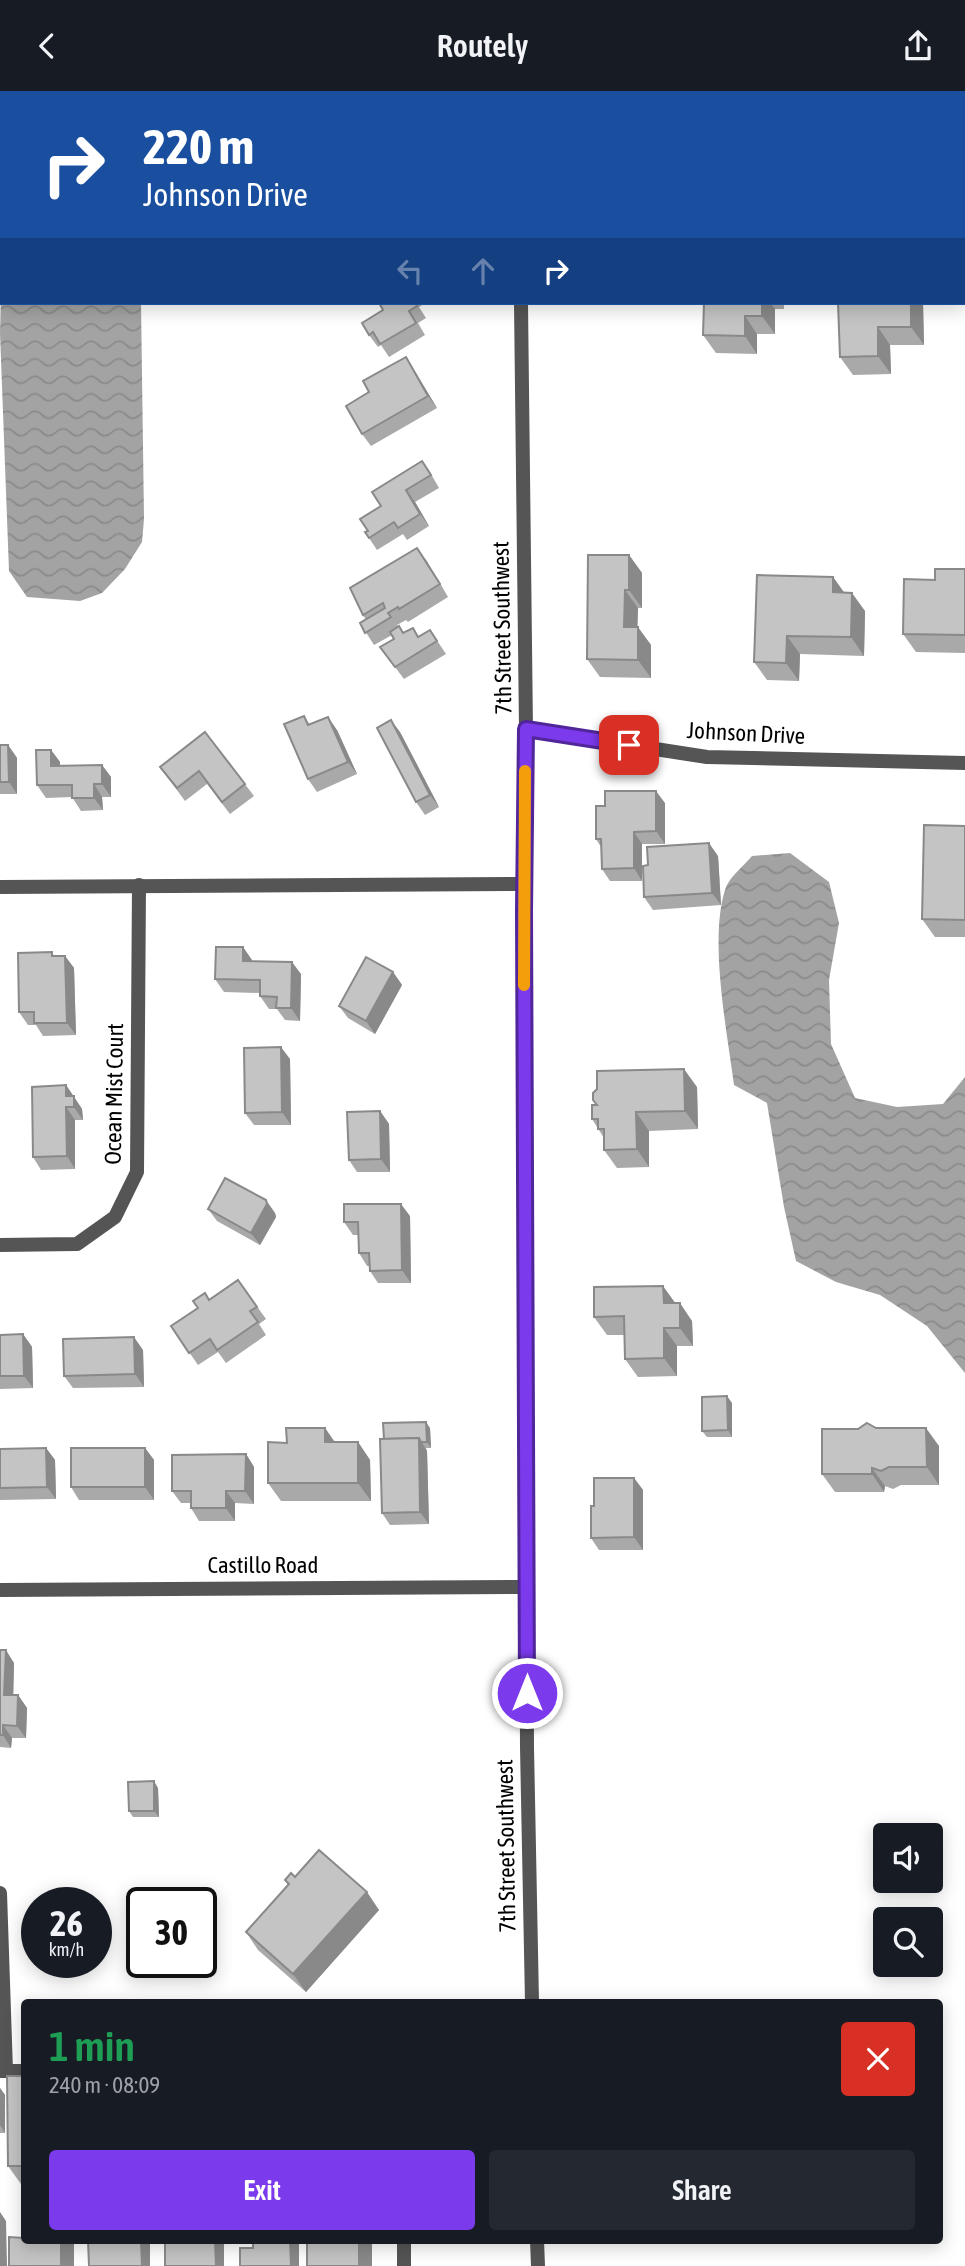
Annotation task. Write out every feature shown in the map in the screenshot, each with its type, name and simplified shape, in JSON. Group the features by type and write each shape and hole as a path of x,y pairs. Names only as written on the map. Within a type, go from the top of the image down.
{"street":[{"name":"7th Street Southwest","path":"521,305 526,729 524,884 527,1747 532,1999"},
{"name":"Johnson Drive","path":"526,729 707,757 965,763"},
{"path":"0,887 524,884"},
{"name":"Ocean Mist Court","path":"0,1245 77,1244 115,1217 137,1172 139,885"},
{"name":"Castillo Road","path":"0,1590 526,1587"},
{"path":"0,1893 3,2071 21,2071"},
{"path":"404,2244 404,2266"},
{"path":"537,2244 538,2266"}],"water":[{"path":"1,305 141,305 142,542 125,569 102,593 80,601 27,597 9,571"},
{"path":"790,853 829,882 839,923 829,980 831,1044 855,1098 897,1107 943,1104 965,1077 965,1373 927,1326 880,1295 836,1282 796,1261 767,1103 734,1085 719,960 719,934 725,890 752,856"}],"building":[{"path":"380,305 416,305 409,311 416,323 380,344 373,332 369,335 362,323 383,310"},
{"path":"704,305 762,305 762,316 745,316 745,336 703,335"},
{"path":"838,305 911,305 911,327 878,327 878,356 840,357"},
{"path":"406,357 428,396 362,434 346,406 369,392 363,381"},
{"path":"422,461 431,475 406,490 420,514 398,528 394,522 369,538 360,519 381,506 372,492"},
{"path":"417,548 440,584 388,613 391,617 365,633 360,623 385,608 383,603 363,615 350,588"},
{"path":"588,555 629,555 629,590 625,590 624,627 638,627 638,660 587,659"},
{"path":"935,569 965,569 965,635 903,634 904,579 935,580"},
{"path":"757,575 833,577 833,592 852,593 851,637 787,636 786,663 754,662"},
{"path":"399,626 403,633 413,628 418,637 430,630 437,641 395,667 380,647 394,639 390,632"},
{"path":"304,716 308,725 328,717 348,762 308,779 284,724"},
{"path":"391,720 430,795 416,802 377,728"},
{"path":"205,732 245,784 222,802 199,771 177,788 160,767"},
{"path":"0,745 8,745 9,782 0,782"},
{"path":"36,750 51,750 51,766 102,765 102,784 94,784 94,798 72,798 72,785 37,785"},
{"path":"605,791 656,791 656,831 634,832 634,868 602,869 601,839 596,839 596,806 605,806"},
{"path":"924,825 965,826 965,920 922,919"},
{"path":"709,843 712,893 644,897 643,866 648,865 647,847"},
{"path":"216,947 243,947 243,961 292,962 291,1008 276,1008 277,997 260,996 260,980 215,979"},
{"path":"52,952 52,956 65,956 67,1023 34,1023 34,1012 19,1012 18,953"},
{"path":"366,957 393,972 366,1021 339,1006"},
{"path":"281,1047 282,1112 245,1113 244,1048"},
{"path":"684,1069 685,1111 636,1112 637,1149 604,1150 604,1129 598,1129 598,1119 592,1119 592,1105 597,1105 593,1100 593,1093 597,1089 597,1071"},
{"path":"66,1085 66,1096 74,1096 74,1107 66,1107 67,1156 33,1157 32,1087"},
{"path":"380,1111 381,1159 349,1160 347,1112"},
{"path":"225,1178 266,1200 267,1204 251,1233 208,1209"},
{"path":"344,1204 401,1204 402,1270 370,1271 369,1253 359,1253 358,1222 344,1222"},
{"path":"238,1280 257,1307 250,1311 258,1322 217,1350 210,1339 189,1353 171,1326 198,1308 193,1301 205,1293 209,1300"},
{"path":"663,1286 664,1303 680,1303 680,1328 664,1328 664,1358 625,1359 624,1316 594,1317 594,1287"},
{"path":"23,1334 24,1376 0,1376 0,1335"},
{"path":"134,1337 135,1374 64,1376 63,1339"},
{"path":"727,1396 728,1430 702,1431 702,1397"},
{"path":"426,1422 427,1442 421,1442 419,1438 384,1439 383,1423"},
{"path":"867,1423 876,1428 926,1428 927,1467 889,1467 881,1471 872,1468 872,1474 822,1474 822,1429 858,1429"},
{"path":"286,1428 325,1428 325,1442 358,1442 358,1483 268,1483 268,1442 287,1443"},
{"path":"419,1438 420,1512 382,1513 380,1439"},
{"path":"46,1448 47,1487 0,1488 0,1449"},
{"path":"71,1448 145,1448 145,1487 71,1487"},
{"path":"246,1454 245,1491 226,1491 226,1508 191,1508 191,1491 172,1491 172,1455"},
{"path":"594,1478 634,1478 634,1537 591,1538"},
{"path":"0,1650 6,1650 4,1695 18,1695 17,1726 3,1725 3,1735 0,1735"},
{"path":"154,1781 154,1811 129,1811 128,1782"},
{"path":"319,1850 367,1892 293,1974 246,1932 289,1884 285,1880 291,1873 295,1877"},
{"path":"7,2076 21,2076 21,2166 8,2166"},
{"path":"9,2237 21,2238 21,2244 61,2244 61,2266 9,2266"},
{"path":"88,2244 141,2244 142,2266 89,2266"},
{"path":"165,2244 215,2244 216,2266 165,2266"},
{"path":"253,2244 290,2244 291,2266 240,2266 240,2248 253,2248"},
{"path":"307,2244 359,2244 359,2266 307,2266"}],"slow traffic":[{"path":"524,985 525,771"}],"route":[{"path":"527,1693 524,911 526,729 629,745"}]}
